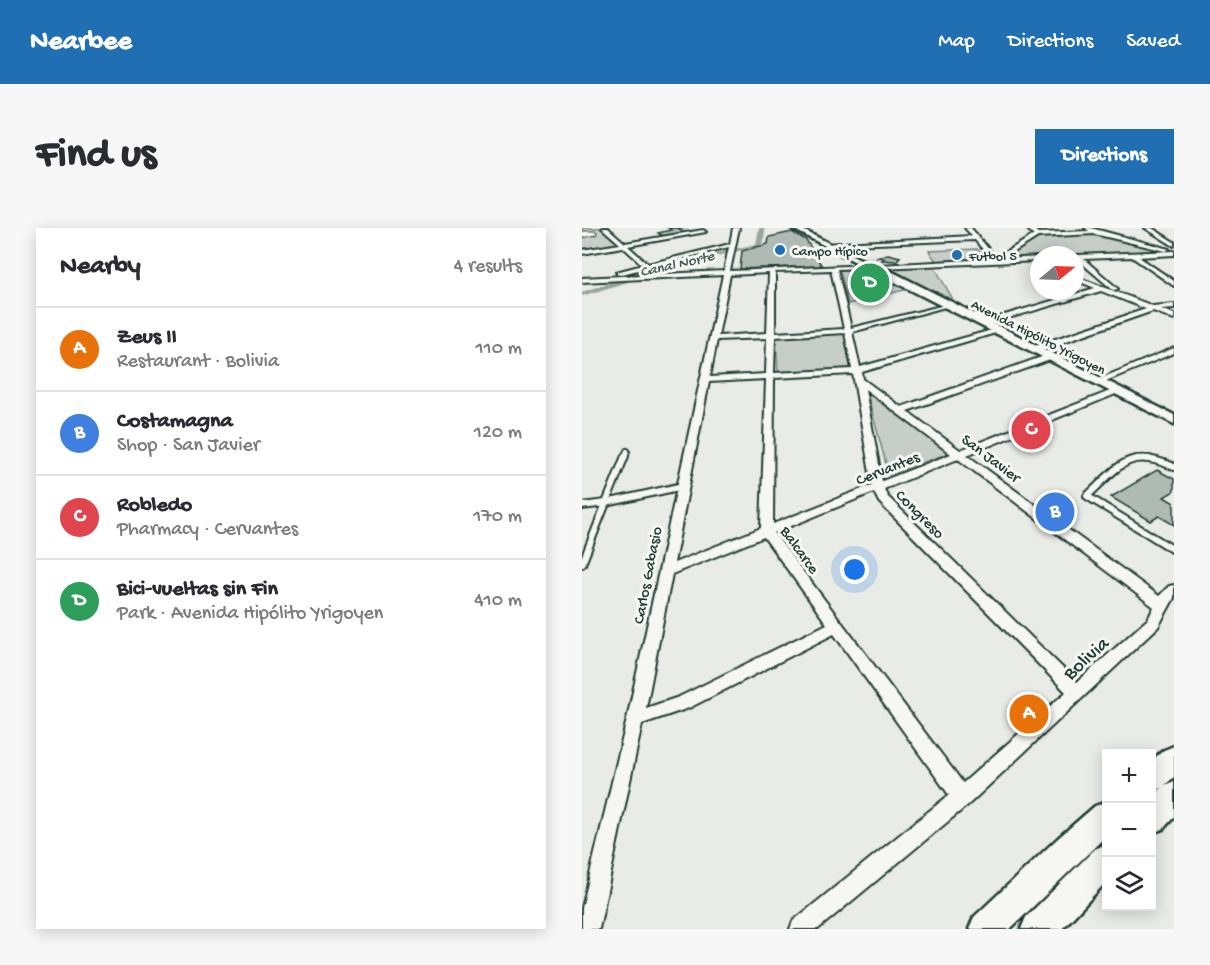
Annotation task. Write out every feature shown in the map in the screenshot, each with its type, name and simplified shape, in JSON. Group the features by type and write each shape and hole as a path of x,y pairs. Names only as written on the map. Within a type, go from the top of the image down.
{"highway":[{"path":"1156,775 1174,759"},
{"path":"1156,814 1174,796"},
{"path":"986,929 1068,850 1102,821"},
{"path":"1038,929 1102,865"}],"street":[{"path":"604,228 646,265"},
{"path":"697,228 710,237"},
{"name":"Carlos Gabasio","path":"588,929 635,719 736,228"},
{"name":"Avenida Hipólito Yrigoyen","path":"794,228 830,244"},
{"name":"Avenida Hipólito Yrigoyen","path":"801,228 892,277 1174,420"},
{"path":"968,228 995,261"},
{"path":"1029,228 1037,234"},
{"path":"1148,228 1174,244"},
{"path":"995,261 1037,234 1091,230 1174,252"},
{"path":"582,252 703,232"},
{"path":"830,244 975,238"},
{"path":"717,241 723,246"},
{"path":"608,279 616,273 646,265 723,246 732,248"},
{"path":"1084,257 1174,252"},
{"path":"1133,255 1174,284"},
{"path":"1026,260 1030,261"},
{"path":"582,280 1030,260"},
{"path":"1084,264 1124,296"},
{"name":"Congreso","path":"834,268 858,376 878,489 883,500 1077,692"},
{"name":"Balcarce","path":"772,271 767,532 962,796"},
{"path":"1084,281 1174,317"},
{"path":"982,323 1103,288"},
{"path":"715,338 848,331 947,305"},
{"path":"1034,349 1155,308 1174,306"},
{"path":"705,380 858,376 996,330"},
{"path":"1098,381 1174,350"},
{"path":"900,410 1050,357"},
{"name":"San Javier","path":"858,376 900,410 1161,605"},
{"name":"Cervantes","path":"666,572 1119,392"},
{"name":"Bolivia","path":"801,929 962,796 1153,623 1166,597 1174,590"},
{"path":"635,719 683,703 836,626"}],"lane":[{"path":"582,564 627,451"},
{"path":"1174,467 1154,457 1136,457 1128,460 1087,496 1174,550"},
{"path":"582,506 682,486"}],"shaded area":[{"path":"582,228 605,228 624,245 582,252"},
{"path":"1092,233 1174,252 1084,254 1084,246 1030,246 1030,258 1005,259 1041,236"},
{"name":"Futbol 5","path":"977,249 985,258 936,261 929,251"},
{"path":"934,266 955,303 889,270 899,267"},
{"path":"869,269 908,289 848,304 840,270"},
{"path":"844,333 852,368 778,373 776,337"},
{"path":"867,393 949,453 889,475"}],"building":[{"path":"668,228 687,228 679,229 685,233 663,236 658,233 671,230"},
{"name":"Campo Hípico","path":"792,232 806,240 822,266 740,269 742,251 768,244 769,237"},
{"path":"888,254 900,257 896,261 876,257"},
{"path":"1157,470 1174,479 1174,491 1164,497 1174,503 1174,525 1159,516 1151,521 1111,497"}],"waterway":[{"name":"Canal Norte","path":"582,294 625,280 633,273 758,245 761,241 762,228"}],"place":[{"name":"Campo Hípico","path":"780,250"},
{"name":"Futbol 5","path":"957,255"},
{"name":"Bici-vueltas sin Fin","path":"870,283"},
{"name":"Robledo","path":"1031,430"},
{"name":"Costamagna","path":"1055,512"},
{"name":"Zeus II","path":"1029,714"}]}
